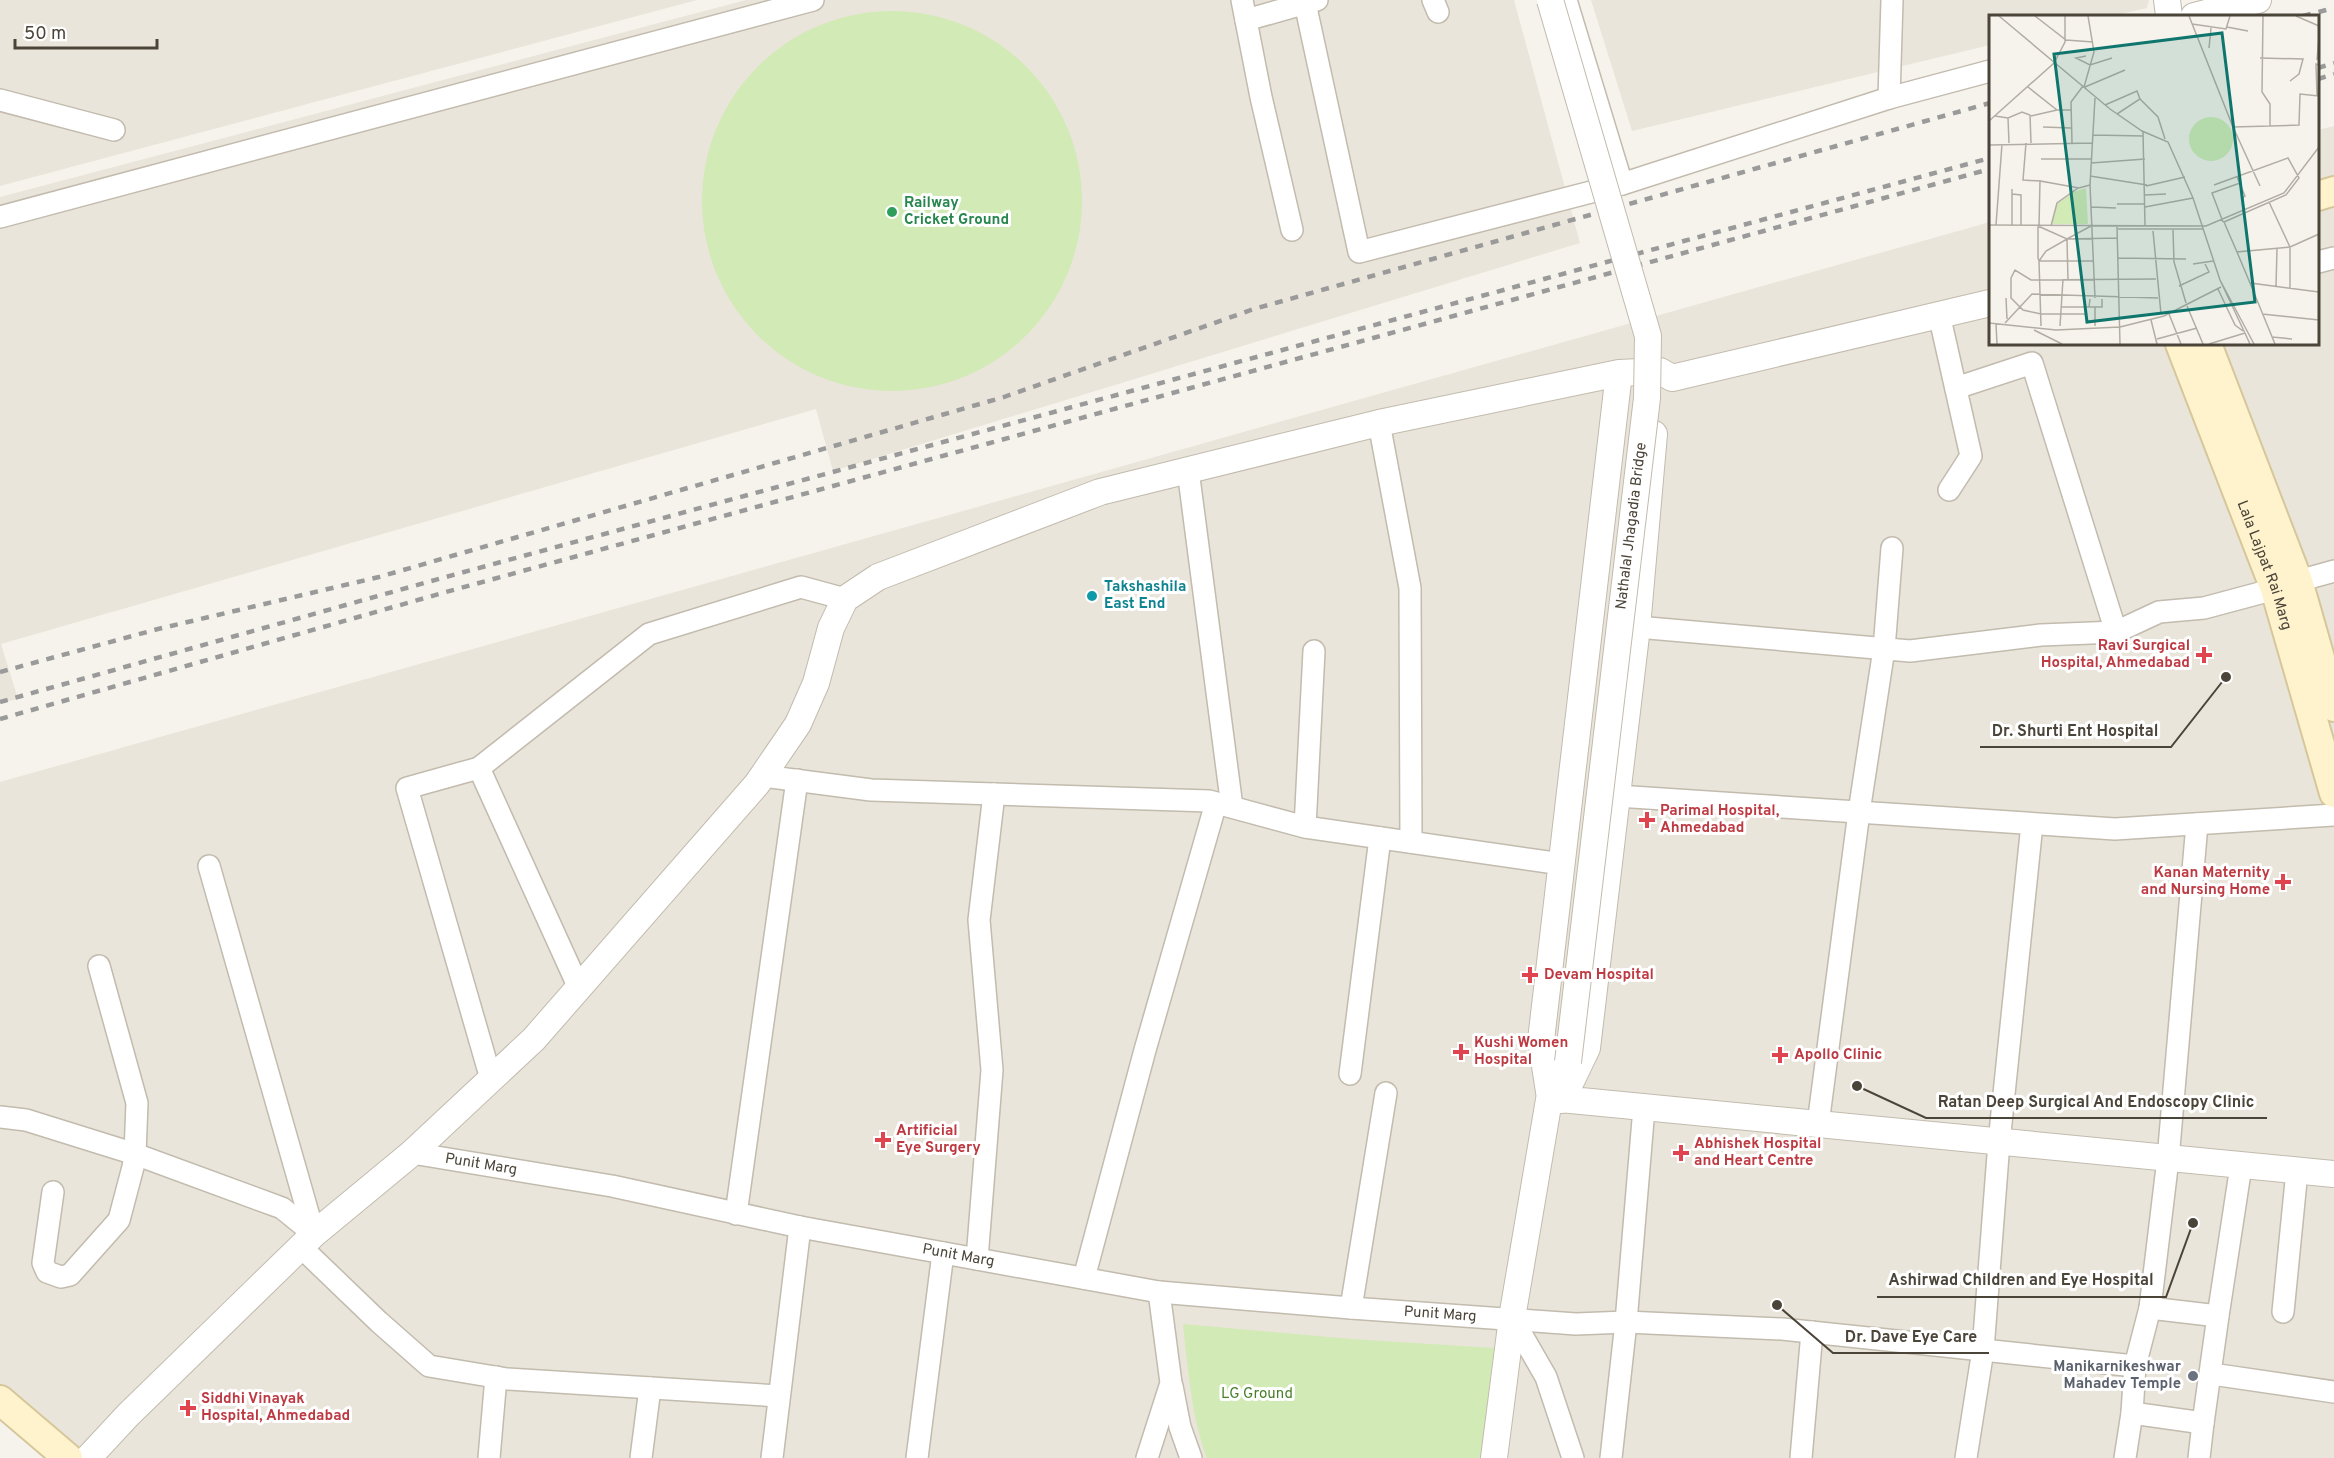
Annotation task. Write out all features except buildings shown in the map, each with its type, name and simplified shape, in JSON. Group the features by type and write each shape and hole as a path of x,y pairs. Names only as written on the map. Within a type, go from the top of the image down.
{"main road":[{"path":"2319,183 2334,178"},
{"path":"2319,196 2334,191"},
{"name":"Lala Lajpat Rai Marg","path":"2180,345 2287,585 2334,793"},
{"name":"Lala Lajpat Rai Marg","path":"2207,345 2287,585 2334,707"},
{"path":"0,1400 68,1458"},
{"path":"0,1421 41,1458"}],"street":[{"path":"0,217 454,94 814,0"},
{"name":"Nathalal Jhagadia Bridge","path":"1538,0 1636,338 1635,397 1562,1061"},
{"name":"Nathalal Jhagadia Bridge","path":"1550,0 1648,336 1647,398 1562,1061"},
{"path":"1566,0 1622,184"},
{"path":"1889,98 1892,0"},
{"path":"2167,0 2169,15"},
{"path":"2198,15 2258,0"},
{"path":"1292,230 1261,97 1244,10 1311,2 1359,252 1622,184 1889,98 1989,71"},
{"path":"0,100 114,130"},
{"path":"2319,262 2334,258"},
{"path":"1556,1099 1587,1048 1637,627 1660,371 1672,360 1989,285"},
{"path":"88,1458 128,1415 308,1240 412,1153 534,1039 763,776 798,724 816,683 831,628 845,599 878,577 1100,492 1188,470 1379,423 1619,373 1660,371 1672,378 1989,303"},
{"path":"1939,315 1971,456 1949,490"},
{"path":"1956,388 2032,363 2116,632"},
{"path":"1556,1099 1541,1040 1619,373"},
{"path":"1379,423 1410,588 1411,842"},
{"path":"1084,1278 1145,1050 1224,805 1188,470"},
{"path":"1818,1125 1859,812 1884,649 1892,548"},
{"path":"1637,627 1910,651 2041,635 2116,632 2159,612 2204,608 2334,571"},
{"path":"491,1079 407,788 479,768 649,634 801,587 845,599"},
{"path":"1305,826 1314,651"},
{"path":"479,768 579,988"},
{"path":"763,776 871,790 1209,801 1305,826 1562,864"},
{"path":"736,1214 797,780"},
{"path":"976,1259 992,1070 979,920 994,794"},
{"path":"1617,796 2115,829 2334,815"},
{"path":"1966,1458 1983,1350 1999,1142 2032,824"},
{"path":"2125,1458 2132,1413 2135,1366 2150,1308 2168,1159 2197,824"},
{"path":"1350,1074 1380,838"},
{"path":"209,866 308,1240"},
{"path":"53,1192 43,1263 47,1272 61,1277 70,1275 119,1220 135,1154 137,1104 99,966"},
{"path":"1494,1458 1512,1318 1562,1061"},
{"path":"1351,1308 1386,1093"},
{"path":"1556,1099 2334,1174"},
{"path":"1611,1458 1626,1322 1644,1108"},
{"path":"0,1117 26,1120 135,1154 282,1208 379,1322 429,1366 496,1377 779,1396"},
{"name":"Punit Marg","path":"412,1153 612,1186 800,1227 1159,1292 1576,1324 1626,1322 1812,1332 2135,1366"},
{"path":"2199,1458 2241,1166"},
{"path":"2283,1312 2297,1171"},
{"path":"771,1458 800,1227"},
{"path":"917,1458 943,1253"},
{"path":"1159,1292 1171,1383 1180,1427 1191,1458"},
{"path":"2150,1308 2218,1316"},
{"path":"1512,1318 1546,1377 1573,1458"},
{"path":"1801,1458 1812,1332"},
{"path":"2212,1374 2334,1392"},
{"path":"489,1458 496,1377"},
{"path":"1147,1458 1171,1383"},
{"path":"641,1458 650,1388"},
{"path":"2132,1413 2203,1423"}],"shaded area":[{"path":"0,0 697,0 0,186"},
{"path":"746,0 1514,0 1580,243 833,471 816,409 1,644 18,699 0,703 0,197"},
{"path":"1591,0 2149,0 2147,8 2116,15 1989,15 1989,45 1632,131"},
{"path":"2334,126 2334,1458 67,1458 0,1402 0,782 1989,222 1989,345 2319,345 2319,130"}],"green space":[{"name":"Railway Cricket Ground","path":"892,11 929,15 965,26 997,43 1026,67 1050,96 1067,128 1078,164 1082,201 1078,238 1067,274 1050,306 1026,335 997,359 965,376 929,387 892,391 855,387 819,376 787,359 758,335 734,306 717,274 706,238 702,201 706,164 717,128 734,96 758,67 787,43 819,26 855,15"},
{"name":"LG Ground","path":"1183,1324 1352,1339 1494,1348 1481,1458 1207,1458 1197,1426"}],"railway":[{"path":"2307,15 2334,8"},
{"path":"2319,68 2334,63"},
{"path":"2319,79 2334,74"},
{"path":"0,672 158,629 379,577 1004,397 1254,309 1989,103"},
{"path":"0,702 442,578 1989,158"},
{"path":"0,719 446,592 1989,169"}],"place":[{"name":"Railway Cricket Ground","path":"892,212"},
{"name":"Takshashila East End","path":"1092,596"},
{"name":"Ravi Surgical Hospital, Ahmedabad","path":"2204,655"},
{"name":"Dr. Shurti Ent Hospital","path":"2226,677"},
{"name":"Parimal Hospital, Ahmedabad","path":"1647,820"},
{"name":"Kanan Maternity and Nursing Home","path":"2283,882"},
{"name":"Devam Hospital","path":"1530,975"},
{"name":"Kushi Women Hospital","path":"1461,1052"},
{"name":"Apollo Clinic","path":"1780,1055"},
{"name":"Ratan Deep Surgical And Endoscopy Clinic","path":"1857,1086"},
{"name":"Artificial Eye Surgery","path":"883,1140"},
{"name":"Abhishek Hospital and Heart Centre","path":"1681,1153"},
{"name":"Ashirwad Children and Eye Hospital","path":"2193,1223"},
{"name":"Dr. Dave Eye Care","path":"1777,1305"},
{"name":"Manikarnikeshwar Mahadev Temple","path":"2193,1376"},
{"name":"Siddhi Vinayak Hospital, Ahmedabad","path":"188,1408"}]}
